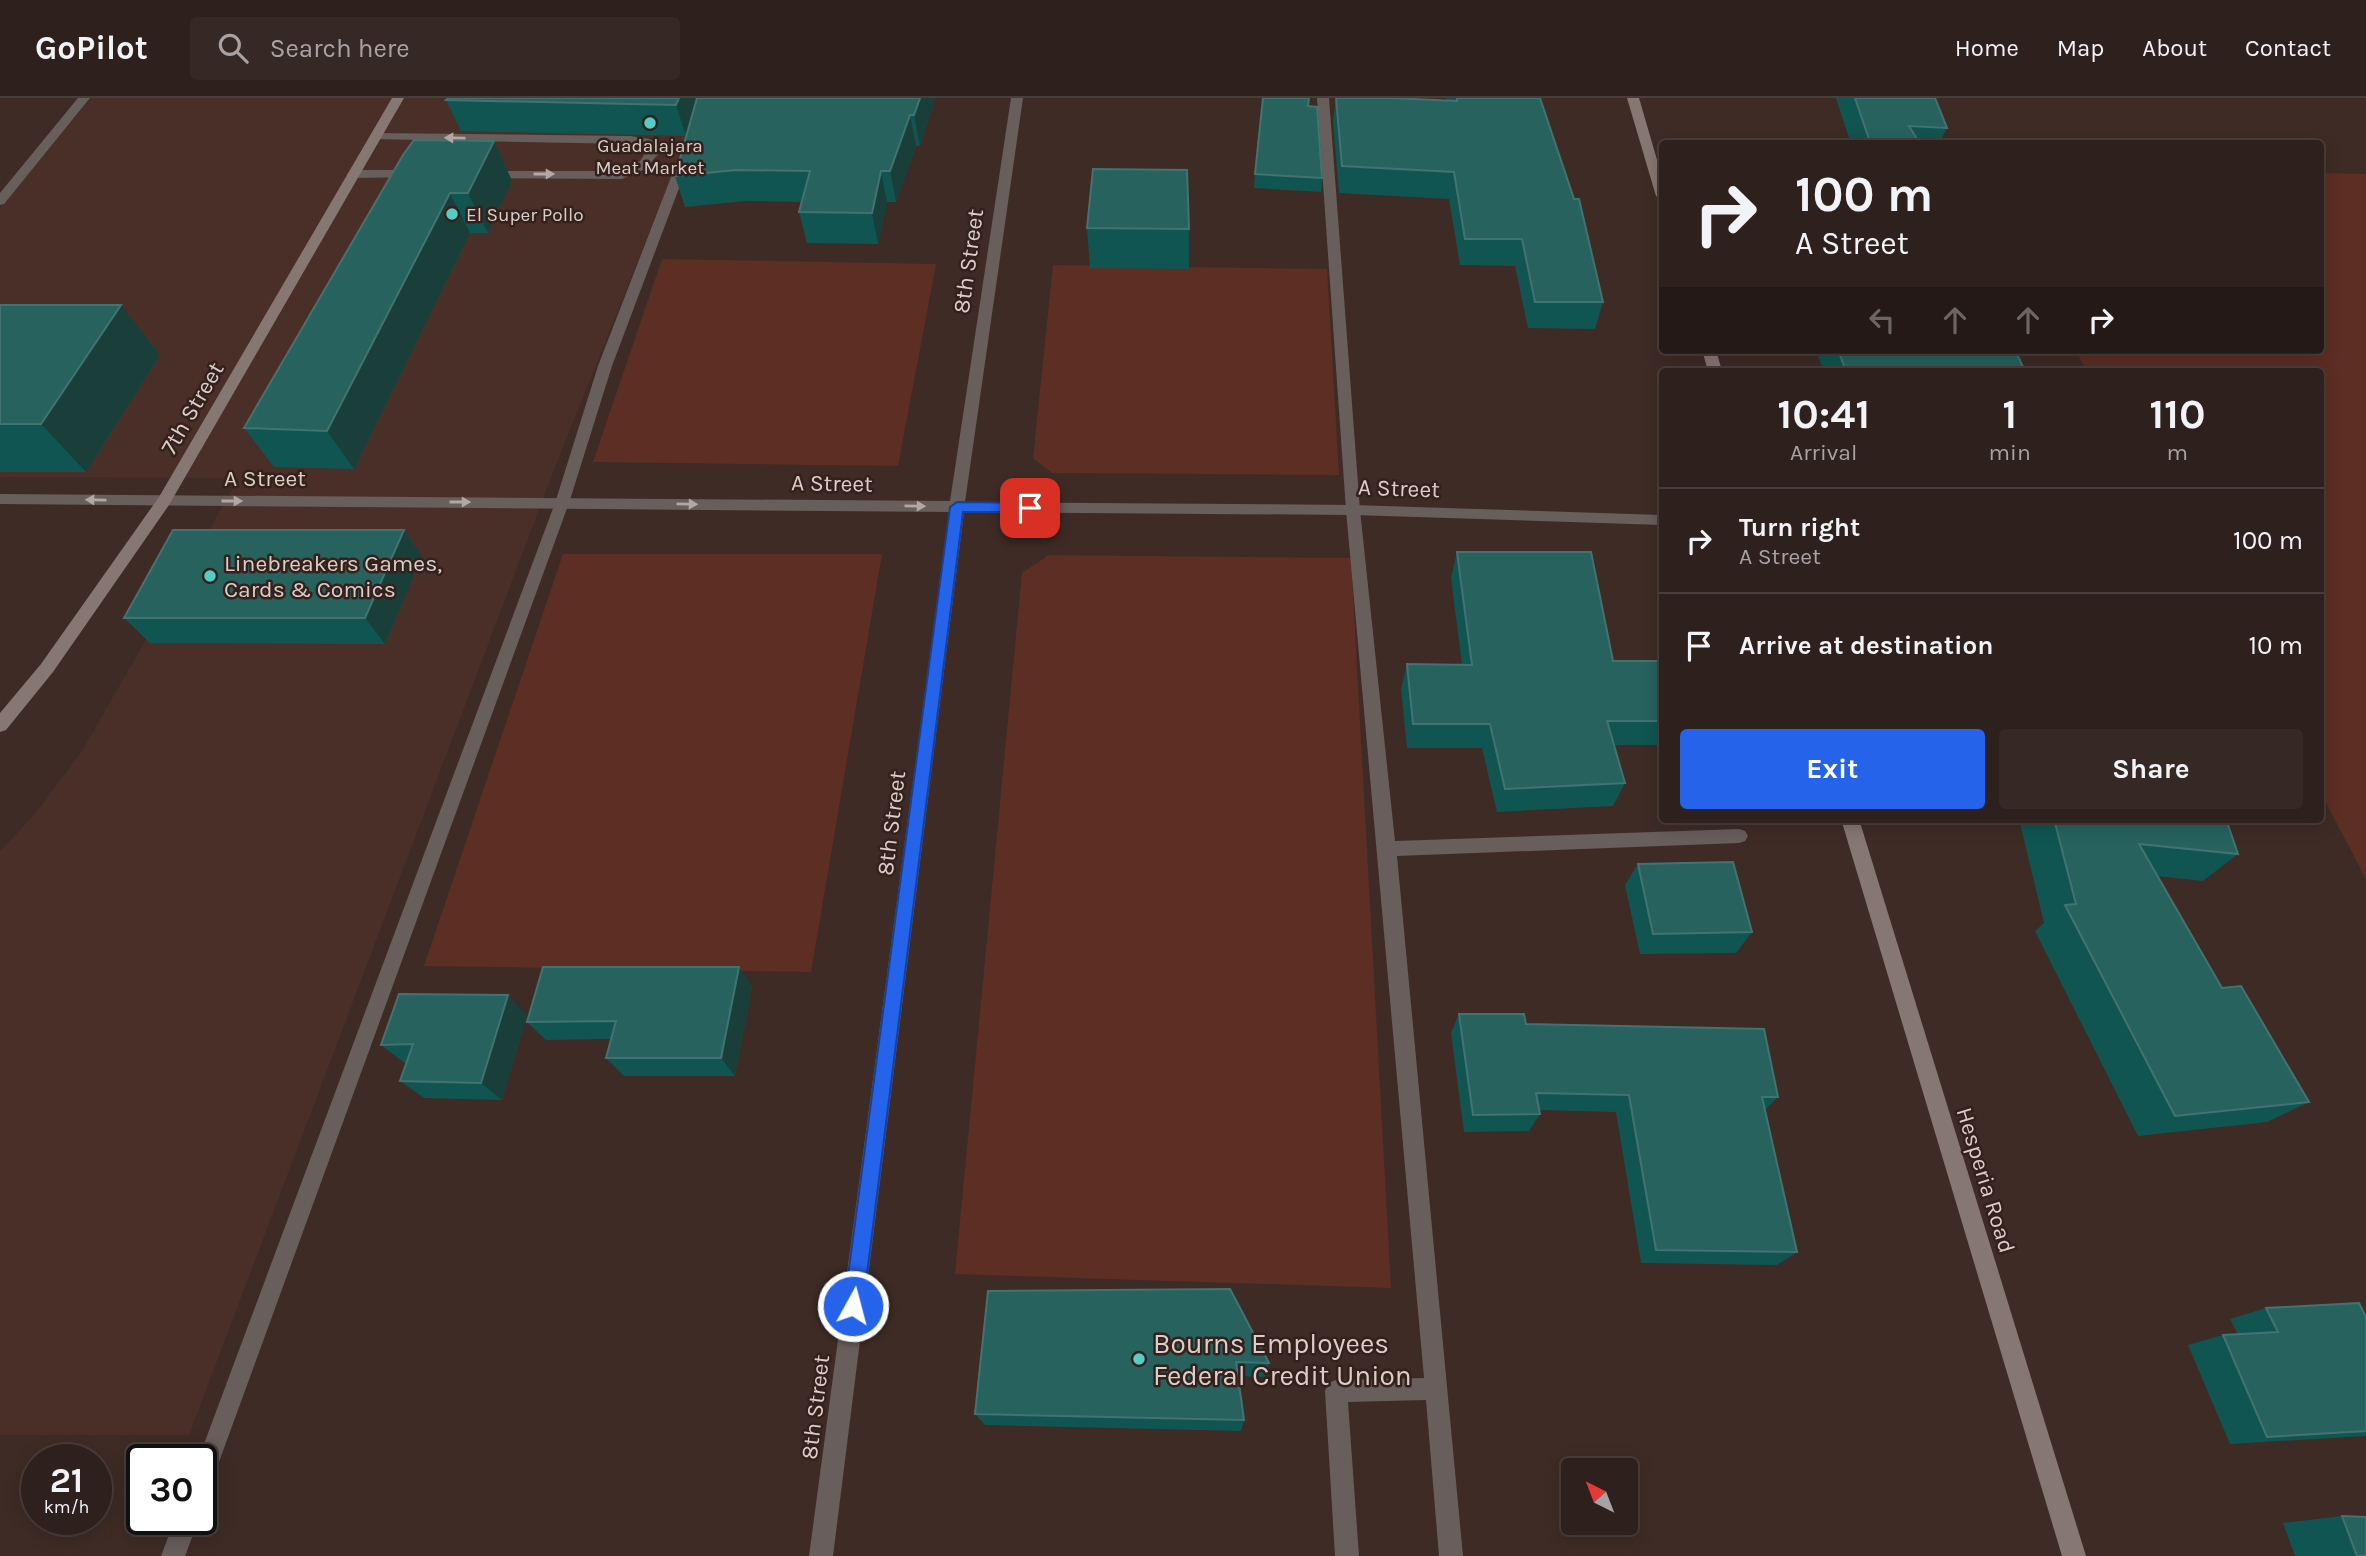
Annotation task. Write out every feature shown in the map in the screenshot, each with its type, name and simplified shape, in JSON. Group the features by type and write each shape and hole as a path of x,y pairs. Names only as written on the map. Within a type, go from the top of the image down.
{"main road":[{"name":"7th Street","path":"0,725 47,668 164,500 398,98"},
{"path":"1633,98 1659,186"},
{"name":"Hesperia Road","path":"1851,823 2074,1556"}],"street":[{"path":"0,201 84,98"},
{"name":"8th Street","path":"821,1556 957,507 1017,98"},
{"path":"1323,98 1353,510 1387,849 1451,1556"},
{"path":"374,137 630,141 645,142 654,147 654,152 645,166 622,175 468,174"},
{"path":"215,1444 562,503 606,366 689,149"},
{"path":"353,174 426,173"},
{"name":"A Street","path":"0,499 1353,510 1659,520"},
{"path":"1387,849 1739,836"},
{"path":"1347,1556 1336,1391 1436,1389"},
{"path":"173,1556 181,1535"}],"shaded area":[{"path":"91,98 703,98 557,462 189,1435 0,1435 0,852 37,811 82,751 239,478 0,477 0,207"},
{"path":"2324,173 2366,174 2366,879 2324,799 2324,368 2085,368 2077,354 2324,354"},
{"path":"662,259 936,264 898,466 593,462"},
{"path":"1053,265 1327,269 1339,475 1052,473 1033,458"},
{"path":"563,554 882,554 811,972 424,966"},
{"path":"1049,555 1351,558 1391,1288 955,1274 1022,573"}],"building":[{"path":"679,98 676,105 446,100"},
{"path":"697,98 920,98 914,115 910,115 890,171 881,171 872,213 799,212 810,171 736,170 675,176"},
{"path":"1263,98 1309,98 1308,106 1317,107 1322,178 1255,174"},
{"path":"1336,98 1457,101 1457,98 1540,98 1574,199 1579,199 1603,302 1535,302 1522,239 1465,239 1454,172 1342,166"},
{"path":"1855,98 1935,98 1947,128 1909,126 1918,140 1869,140"},
{"path":"414,140 494,141 468,193 450,193 327,431 244,428 403,155"},
{"path":"1093,169 1187,170 1189,229 1087,228"},
{"path":"0,305 121,305 41,424 0,424"},
{"path":"1840,354 2017,354 2024,368 1845,368"},
{"path":"173,530 404,530 365,618 124,618"},
{"path":"1457,552 1591,552 1613,661 1659,661 1659,721 1607,721 1625,783 1505,789 1490,724 1413,724 1407,664 1472,665"},
{"path":"2055,823 2227,823 2238,854 2139,844 2222,988 2241,986 2309,1102 2175,1116 2065,905 2076,904"},
{"path":"1733,862 1752,932 1653,934 1638,864"},
{"path":"543,967 739,967 721,1058 606,1058 616,1021 527,1022"},
{"path":"399,994 508,995 481,1083 400,1081 413,1044 381,1045"},
{"path":"1459,1014 1524,1014 1526,1024 1764,1029 1778,1097 1762,1097 1797,1252 1656,1250 1629,1095 1536,1093 1540,1114 1473,1115"},
{"name":"Bourns Employees Federal Credit Union","path":"1230,1289 1269,1363 1236,1362 1244,1420 975,1414 988,1291"},
{"path":"2359,1303 2366,1317 2366,1431 2267,1437 2223,1335 2278,1332 2266,1308"},
{"path":"2342,1516 2366,1517 2366,1556 2357,1556"}],"place":[{"name":"Guadalajara Meat Market","path":"650,123"},
{"name":"El Super Pollo","path":"452,214"},
{"name":"Linebreakers Games, Cards & Comics","path":"210,576"},
{"name":"Bourns Employees Federal Credit Union","path":"1139,1359"}],"route":[{"path":"853,1306 957,507 1030,508"}]}
